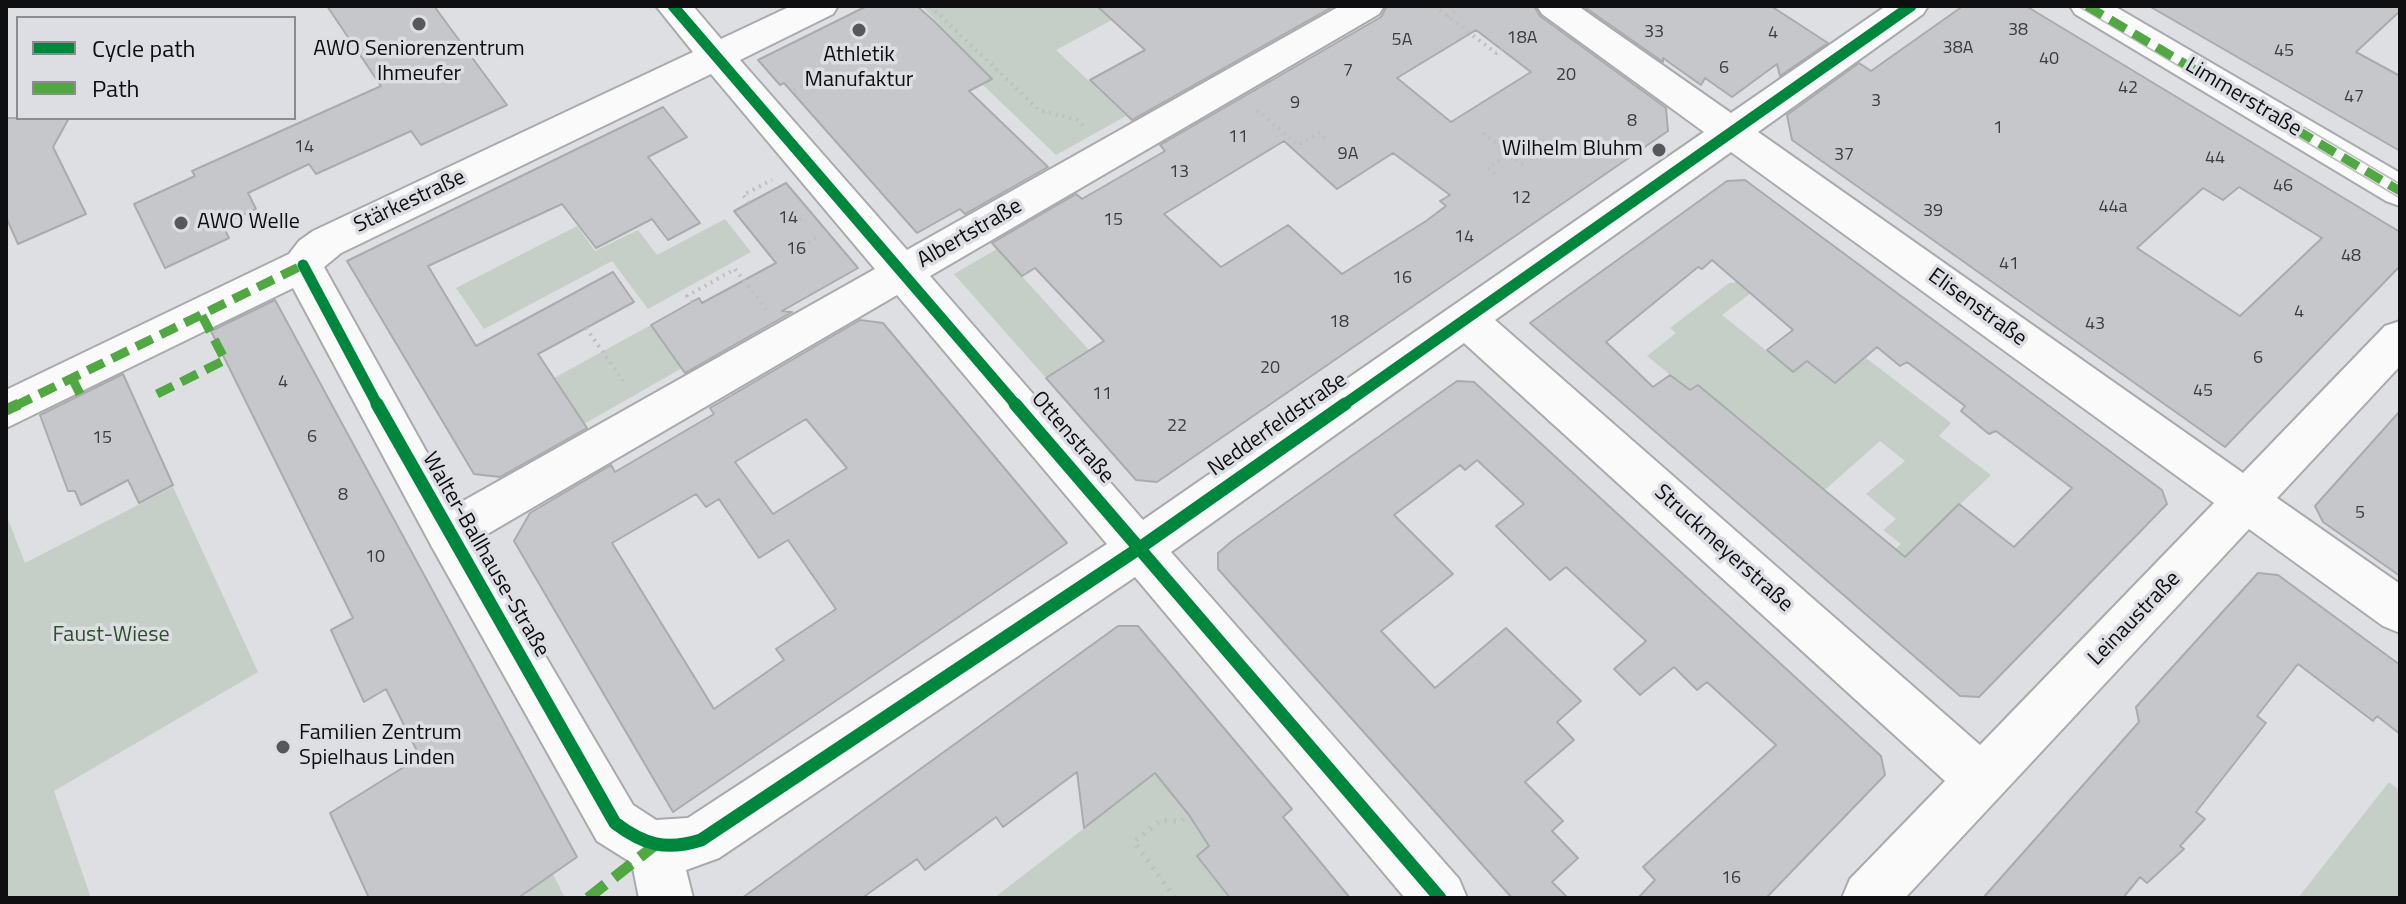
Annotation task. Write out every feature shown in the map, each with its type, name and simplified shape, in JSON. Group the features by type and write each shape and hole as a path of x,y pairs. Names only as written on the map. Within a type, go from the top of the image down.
{"street":[{"name":"Ottenstraße","path":"673,6 1440,898"},
{"name":"Stärkestraße","path":"6,410 76,386 205,322 303,265 313,252 327,242 821,6"},
{"name":"Albertstraße","path":"448,533 1367,6"},
{"name":"Elisenstraße","path":"1554,6 2400,611"},
{"name":"Nedderfeldstraße","path":"654,846 675,849 701,840 1141,547 1911,6"},
{"name":"Limmerstraße","path":"2087,6 2400,191"},
{"name":"Walter-Ballhause-Straße","path":"303,265 448,533 615,823 631,836 654,846"},
{"name":"Struckmeyerstraße","path":"1464,318 1981,780"},
{"name":"Leinaustraße","path":"1869,898 2400,338"},
{"path":"654,846 666,898"}],"path":[{"path":"930,6 1039,110 1077,120 1110,153"},
{"path":"1434,6 1496,53 1502,49"},
{"path":"1447,16 1456,11"},
{"path":"787,94 826,74 822,69"},
{"path":"1248,103 1298,145 1319,133 1329,141"},
{"path":"1483,133 1526,167"},
{"path":"1495,174 1488,168 1510,154"},
{"path":"749,203 743,195 779,176"},
{"path":"788,219 792,223 811,213"},
{"path":"796,250 827,232"},
{"path":"692,302 687,296 735,269 789,338"},
{"path":"586,328 603,352"},
{"path":"1175,898 1134,842 1161,820 1180,822 1189,815"}],"green space":[{"path":"922,6 1097,6 1112,20 1056,50 1126,116 1056,155 982,84 991,78"},
{"path":"725,219 751,252 648,309 612,261 484,329 456,288 577,226 595,251 638,230 657,255"},
{"path":"997,249 1089,350 1046,378 954,274"},
{"path":"1737,282 1751,293 1722,315 1793,372 1807,361 1851,369 1866,358 1951,423 1939,436 1991,475 1932,531 1920,592 1893,551 1901,544 1883,530 1896,519 1866,494 1905,461 1880,441 1818,496 1801,470 1699,385 1690,391 1647,356 1676,333 1670,328 1729,283"},
{"path":"651,325 682,368 584,424 554,378"},
{"name":"Faust-Wiese","path":"173,487 258,672 54,791 91,898 6,898 6,514 25,563"},
{"path":"1162,768 1218,839 1197,856 1230,898 994,898"},
{"path":"2389,782 2400,791 2400,898 2298,898"},
{"path":"553,874 565,898 518,898"}],"building":[{"path":"327,6 434,6 507,105 421,145 411,131 316,174 309,164 248,193 256,209 222,224 229,238 165,268 134,204 195,176 192,171 381,86"},
{"path":"867,6 917,6 934,21 992,79 969,91 1048,167 965,214 960,209 917,233 784,83 780,85 758,60"},
{"path":"1097,6 1334,6 1132,120 1090,80 1145,50"},
{"path":"1387,6 1534,6 1540,16 1666,108 1668,131 1157,482 1136,480 1046,378 1104,341 1035,268 1022,276 992,243 1076,194 1082,199 1165,151 1160,145 1381,17","holes":["1476,30 1531,72 1451,122 1397,78","1284,141 1337,189 1393,153 1450,195 1440,201 1446,206 1426,221 1342,274 1288,225 1221,267 1164,214"]},
{"path":"1583,6 1771,6 1828,43 1780,76 1777,64 1732,97 1705,78 1701,85 1663,58 1663,62"},
{"path":"1963,6 2026,6 2400,232 2400,266 2225,447 1792,140 1787,115 1859,63 1871,71","holes":["2239,187 2322,238 2240,316 2137,248 2203,188 2223,200"]},
{"path":"2149,6 2400,6 2400,11 2356,52 2400,76 2400,151"},
{"path":"663,107 687,137 648,157 700,223 668,240 652,219 596,248 562,204 428,266 476,346 613,272 634,302 538,354 587,428 500,477 474,474 347,261"},
{"path":"6,118 68,120 53,147 86,214 18,244 6,217"},
{"path":"1745,180 2162,490 2167,504 1979,697 1960,696 1530,323 1727,181","holes":["1712,260 1793,330 1767,350 1793,372 1807,361 1835,383 1877,347 1900,366 1907,362 1965,406 1961,411 1989,434 1996,431 2072,488 2014,547 1959,504 1905,557 1698,385 1690,390 1670,375 1653,387 1606,342 1698,267 1702,269"]},
{"path":"786,183 858,268 782,311 792,312 685,373 651,325 699,298 702,303 776,263 734,211"},
{"path":"275,300 577,857 518,898 369,898 330,813 420,757 386,689 364,702 331,630 353,618 211,331"},
{"path":"860,320 883,323 1067,543 673,812 514,541 530,513 611,465 615,472 714,414 710,408","holes":["806,419 847,468 773,514 735,462","696,494 706,507 719,499 759,558 788,540 836,609 776,649 784,660 714,709 612,543"]},
{"path":"123,374 173,485 139,503 128,480 81,505 75,491 68,491 40,415"},
{"path":"1457,381 1474,382 1881,756 1885,775 1766,898 1638,898 1655,880 1643,867 1776,745 1707,682 1697,690 1674,667 1640,695 1614,669 1646,641 1566,567 1550,580 1496,526 1524,504 1477,460 1465,470 1460,465 1394,515 1453,574 1381,631 1435,688 1506,628 1581,701 1557,722 1574,740 1525,782 1563,821 1552,831 1578,858 1552,882 1568,898 1512,898 1218,569 1218,553 1232,541"},
{"path":"2400,411 2400,576 2323,522 2315,506"},
{"path":"2258,573 2278,575 2400,665 2400,734 2377,716 2373,721 2298,664 2257,716 2266,723 2196,812 2205,819 2180,846 2184,849 2147,883 2140,877 2123,898 1983,898 2139,722 2136,707"},
{"path":"1118,626 1138,626 1292,809 1283,817 1350,898 1230,898 1197,856 1209,846 1155,773 1084,828 1077,772 1003,827 996,817 925,870 917,859 862,898 742,898"}],"tram line":[{"path":"2078,6 2400,198"},
{"path":"2304,127 2400,184"}],"marked path":[{"path":"2087,6 2400,191"},
{"path":"6,410 303,265"},
{"path":"157,394 225,360 201,314"},
{"path":"72,378 80,394"},
{"path":"588,898 654,846"}],"cycle path":[{"path":"673,6 1440,898"},
{"path":"303,265 448,533 615,823 646,843 676,846 701,840 1141,547 1911,6"}],"place":[{"name":"AWO Seniorenzentrum Ihmeufer","path":"419,24"},
{"name":"Athletik Manufaktur","path":"859,30"},
{"name":"Wilhelm Bluhm","path":"1659,150"},
{"name":"AWO Welle","path":"181,223"},
{"name":"Familien Zentrum Spielhaus Linden","path":"283,747"}]}
